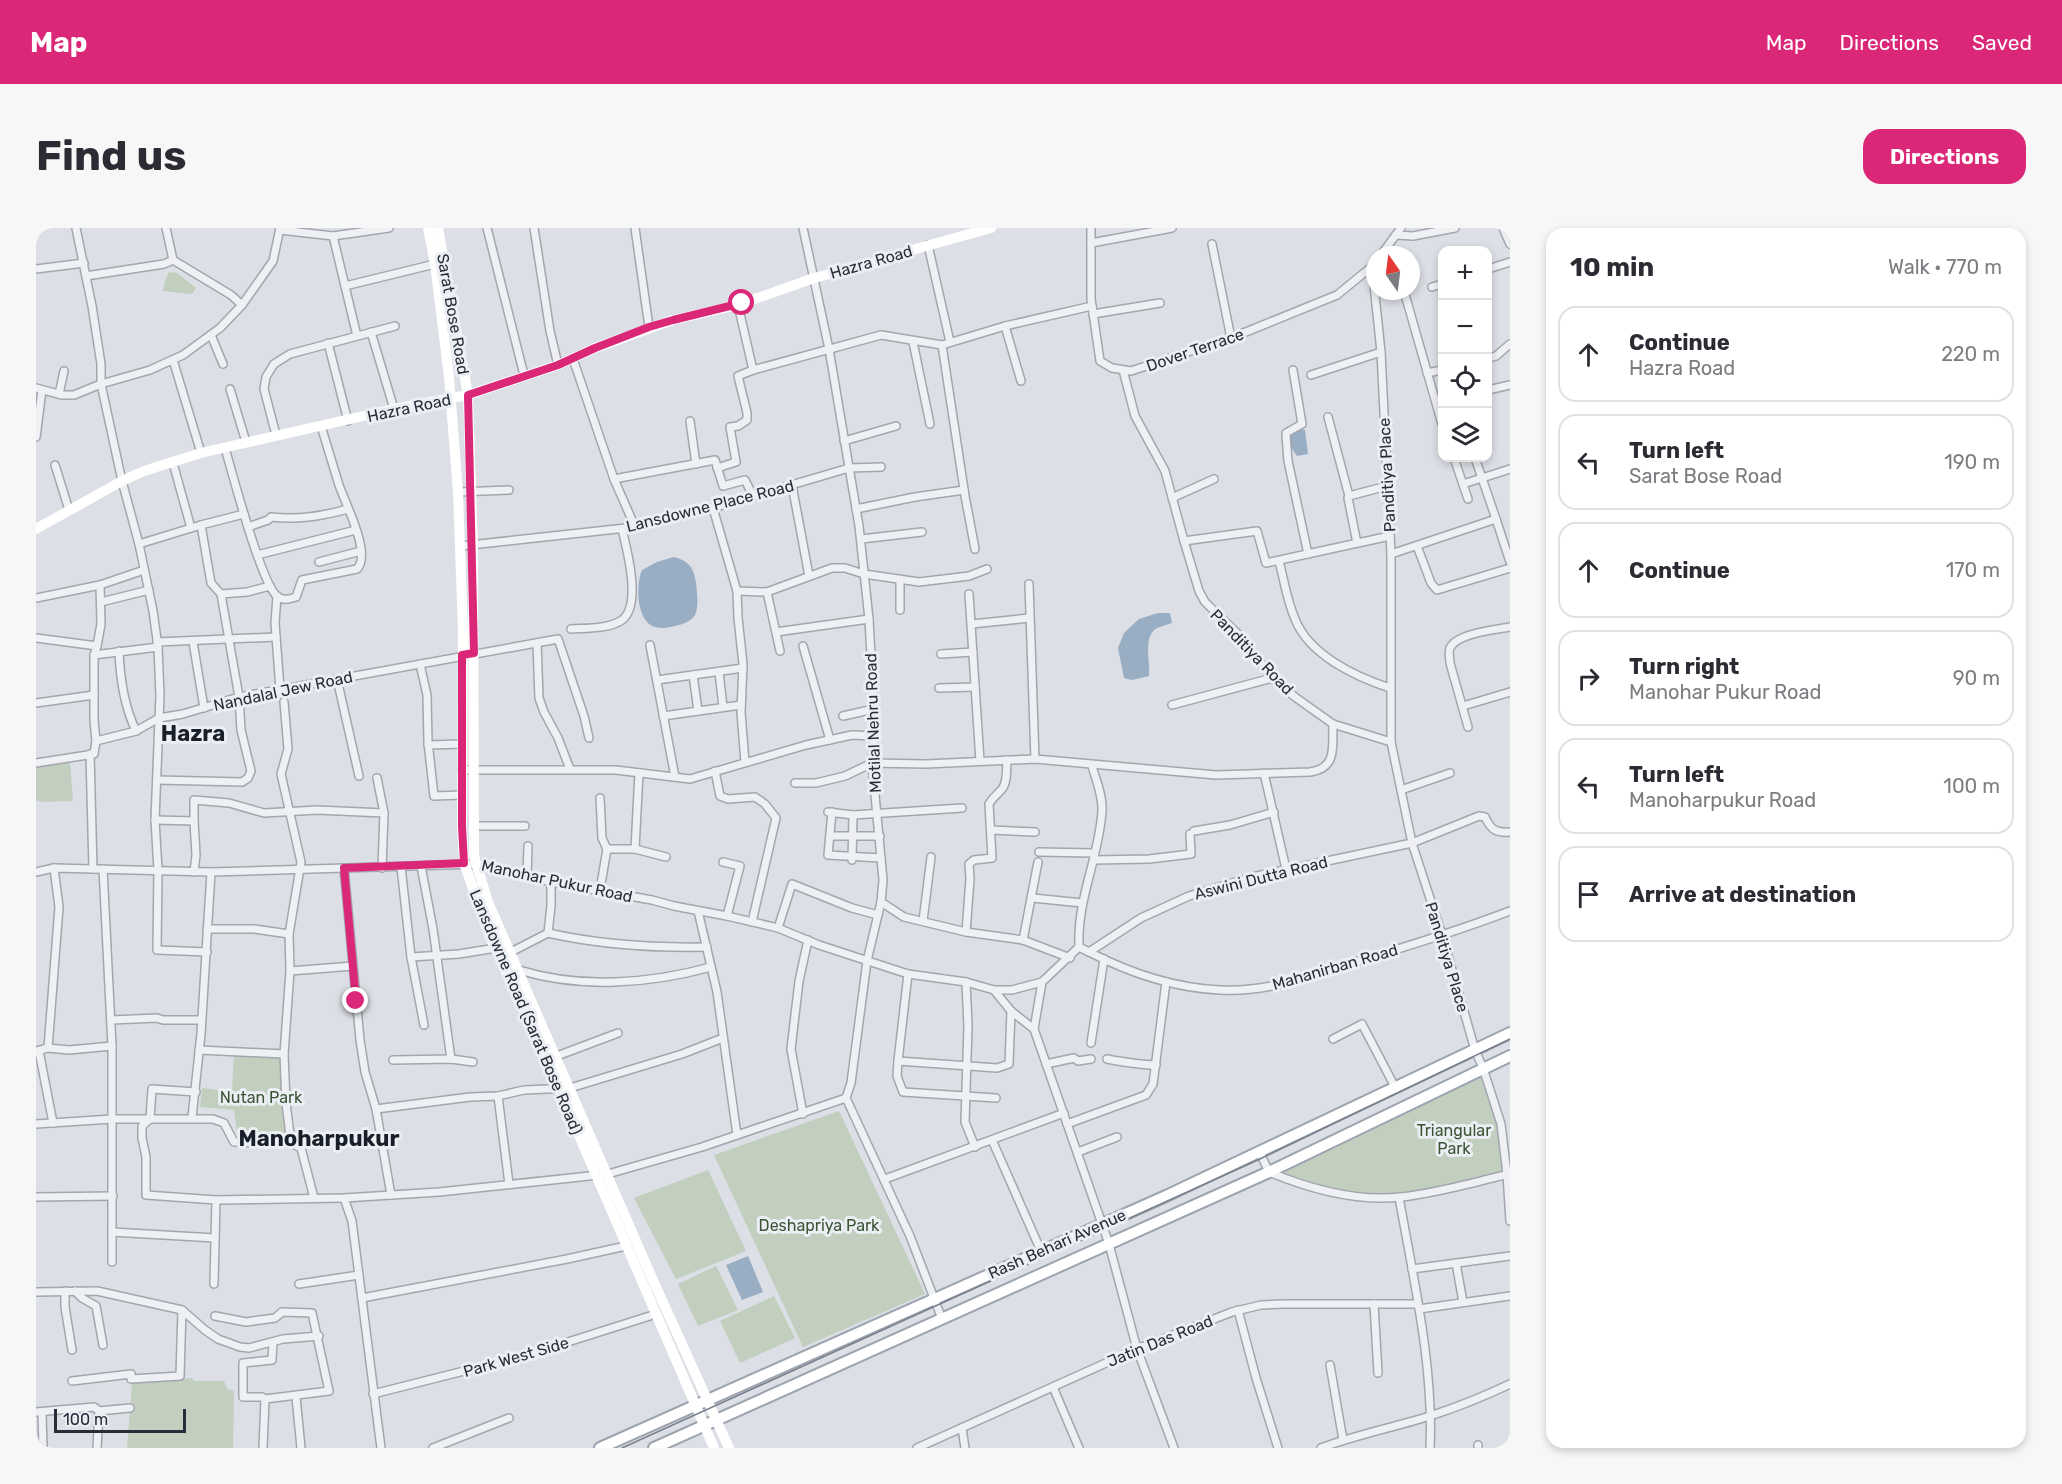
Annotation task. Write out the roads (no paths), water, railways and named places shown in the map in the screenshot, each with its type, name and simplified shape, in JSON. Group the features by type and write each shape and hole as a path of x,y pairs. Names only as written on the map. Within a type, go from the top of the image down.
{"main road":[{"name":"Lansdowne Road (Sarat Bose Road)","path":"428,228 435,264 464,492 467,546 462,655 462,744 474,825 474,856 488,902 717,1420"},
{"name":"Sarat Bose Road","path":"438,228 468,395 464,492"},
{"name":"Hazra Road","path":"36,529 122,481 144,471 201,453 394,409 468,395 558,365 649,327 738,305 814,278 883,261 928,245 991,228"},
{"path":"467,546 474,653"},
{"name":"Lansdowne Road (Sarat Bose Road)","path":"474,653 467,770 462,795 464,863 496,948 714,1448"},
{"name":"Rash Behari Avenue","path":"600,1448 1260,1153 1510,1033"},
{"name":"Rash Behari Avenue","path":"654,1448 1269,1172 1510,1056"},
{"path":"717,1420 729,1448"}],"street":[{"path":"76,228 101,364 101,384 122,481 139,544 158,645 160,695 155,820 158,870 157,950 207,952"},
{"path":"166,228 172,260 242,305"},
{"path":"36,437 39,389 59,394 74,394 150,370 183,355 220,328 242,305 273,261 280,229 333,236 389,228"},
{"path":"487,228 524,375"},
{"path":"534,228 550,331 558,365"},
{"path":"635,228 649,327"},
{"name":"Motilal Nehru Road","path":"803,228 829,349 861,539 869,619 874,709 875,736 872,763 883,880 881,902 867,961 851,1083 846,1098"},
{"name":"Dover Terrace","path":"1091,228 1092,310 1100,360 1112,369 1131,371 1231,338 1337,295 1366,271"},
{"path":"1091,243 1172,228"},
{"path":"1390,244 1401,228"},
{"path":"1396,236 1413,236 1455,228"},
{"path":"1503,228 1510,244"},
{"path":"333,236 357,336"},
{"path":"1212,244 1231,338"},
{"path":"928,245 946,343 964,490 975,549"},
{"path":"86,276 164,264 172,260"},
{"path":"36,269 84,262"},
{"path":"1492,268 1510,262"},
{"path":"345,286 435,264"},
{"path":"1432,287 1438,285"},
{"name":"Panditiya Place","path":"1377,300 1391,554 1391,742 1412,843 1442,935 1475,1050 1501,1124 1509,1174 1510,1221"},
{"path":"1407,300 1438,408"},
{"path":"717,468 736,462 730,427 738,426 747,420 738,376 753,370 881,335 913,342 946,343 1005,326 1092,310 1160,303"},
{"path":"738,305 753,370"},
{"path":"276,435 266,404 264,389 266,377 274,364 290,354 395,326"},
{"path":"1005,326 1021,381"},
{"path":"372,332 394,409"},
{"path":"211,335 223,364"},
{"path":"913,342 930,424"},
{"path":"328,343 348,421"},
{"path":"1492,357 1510,344"},
{"path":"1311,375 1381,352"},
{"path":"573,359 614,480 635,527"},
{"path":"173,360 201,453"},
{"name":"Panditiya Road","path":"1123,370 1135,416 1165,471 1199,591 1205,602 1237,633 1272,678 1295,697 1333,724 1391,742"},
{"path":"1293,370 1302,424 1286,433 1288,461 1308,554"},
{"path":"1427,373 1438,371"},
{"path":"59,394 64,372"},
{"path":"1492,389 1510,385"},
{"path":"230,389 246,442"},
{"path":"1328,417 1349,496 1357,543"},
{"path":"690,421 696,464"},
{"path":"276,596 287,600 296,597 302,580 357,569 361,565 361,551 353,518 321,426"},
{"path":"844,441 896,426"},
{"path":"225,448 257,555 276,596 280,689"},
{"path":"614,480 715,460 723,486 745,480 753,496"},
{"path":"1456,462 1468,499"},
{"path":"1476,462 1510,562"},
{"path":"173,463 191,528"},
{"path":"55,465 69,510"},
{"name":"Lansdowne Place Road","path":"467,546 635,527 713,508 849,468 880,467"},
{"path":"1463,484 1510,469"},
{"path":"1172,498 1214,479"},
{"path":"792,485 809,576"},
{"path":"1349,496 1387,486"},
{"path":"464,492 509,490"},
{"path":"856,509 964,490"},
{"path":"713,508 737,591 743,668 741,705 745,762"},
{"path":"248,527 272,517 294,519 323,516 348,509"},
{"path":"139,544 244,514"},
{"path":"1391,554 1496,519"},
{"path":"157,780 242,782 248,778 250,771 250,761 241,730 239,697 227,639 221,594 211,583 201,525"},
{"path":"571,629 592,628 617,623 624,619 631,599 631,572 622,529"},
{"path":"257,555 356,530"},
{"path":"1184,541 1257,531 1266,562 1390,536"},
{"path":"861,539 922,532"},
{"path":"1417,546 1433,589 1437,590 1510,568"},
{"path":"319,562 361,551"},
{"path":"1279,561 1296,622 1310,640 1326,656 1346,670 1364,680 1390,688"},
{"path":"737,591 767,592 809,576 839,568 919,582 969,576 987,569"},
{"path":"36,598 100,585 144,570"},
{"path":"900,580 900,610"},
{"path":"1029,584 1035,759"},
{"path":"36,763 94,754 96,741 94,655 101,624 100,585"},
{"path":"221,594 247,592 270,586"},
{"path":"101,602 149,591"},
{"path":"767,592 780,651"},
{"path":"969,594 980,761"},
{"path":"972,624 1029,618"},
{"path":"776,632 869,619"},
{"path":"1468,727 1450,663 1451,646 1467,636 1510,627"},
{"path":"94,655 158,645 276,637"},
{"path":"36,638 97,646"},
{"name":"Nandalal Jew Road","path":"96,741 136,731 159,718 239,697 558,639 584,716 589,738"},
{"path":"193,642 204,708"},
{"path":"537,643 539,698 570,769"},
{"path":"650,645 675,777"},
{"path":"803,646 830,740"},
{"path":"119,651 126,704 136,731"},
{"path":"941,654 973,652"},
{"path":"420,664 427,695 434,796 462,795"},
{"path":"657,680 743,668"},
{"path":"719,672 723,707"},
{"path":"693,675 698,711"},
{"path":"1172,705 1272,678"},
{"path":"337,679 359,776"},
{"path":"939,688 975,687"},
{"path":"1463,706 1510,692"},
{"path":"36,703 94,695"},
{"path":"284,702 288,749 281,772 301,862 288,934 291,971 284,1054 286,1103 291,1143"},
{"path":"663,716 741,705"},
{"path":"843,716 874,709"},
{"path":"795,783 816,783 845,776 872,763 926,764 1035,759 1092,766 1216,775 1321,770 1328,765 1332,755 1333,724"},
{"path":"467,770 616,770 690,779 782,750 852,735 875,736"},
{"path":"429,746 462,744"},
{"path":"90,754 93,869"},
{"path":"966,932 969,864 974,860 992,858 989,804 1005,784 1007,760"},
{"path":"994,990 1012,990 1042,982 1070,958 1079,947 1078,927 1082,903 1094,857 1102,809 1092,766"},
{"path":"715,771 720,796 728,799 755,797 765,804 776,818 752,922"},
{"path":"635,849 639,773"},
{"path":"1264,773 1286,869"},
{"path":"1401,790 1450,773"},
{"path":"377,778 384,813 382,868"},
{"path":"600,798 602,838 608,849 600,890"},
{"path":"194,872 196,855 194,800 229,803 264,813 317,810 384,813"},
{"path":"881,858 852,859 828,855 830,812 853,815 962,808"},
{"path":"1039,852 1149,859 1191,854 1192,832 1230,825 1274,812"},
{"path":"852,859 853,815"},
{"name":"Aswini Dutta Road","path":"1089,951 1141,918 1189,896 1286,869 1412,843 1482,816 1494,831 1510,832"},
{"path":"155,820 194,821"},
{"path":"474,825 525,826"},
{"path":"991,830 1035,832"},
{"path":"830,836 880,836"},
{"path":"527,876 528,846"},
{"path":"608,849 635,849 666,857"},
{"path":"923,921 931,857"},
{"path":"723,862 740,866 727,916"},
{"path":"1023,940 1033,898 1038,862"},
{"name":"Manohar Pukur Road","path":"36,872 54,868 212,872 477,864 551,882 600,890 778,928 908,974 966,982 994,990"},
{"path":"421,866 451,1059"},
{"path":"401,867 411,957 424,1024"},
{"path":"48,1048 59,908 54,868"},
{"path":"344,868 360,1040 365,1072 376,1109 391,1195"},
{"path":"103,869 112,1046 112,1262"},
{"path":"192,1117 196,1092 212,872"},
{"path":"548,933 551,882"},
{"path":"778,928 792,884 852,908 878,915"},
{"path":"1033,898 1082,903"},
{"path":"881,902 904,917 966,932 1023,940 1070,958"},
{"name":"Mahanirban Road","path":"1089,951 1104,959 1166,982 1221,990 1251,989 1275,986 1442,935 1510,910"},
{"path":"698,911 717,992 737,1135"},
{"path":"207,929 254,929 288,934"},
{"path":"511,952 548,933 580,941 609,942 633,947 707,948"},
{"path":"803,1114 791,1049 799,981 808,940"},
{"path":"1079,947 1089,951"},
{"path":"411,957 459,954 496,948"},
{"path":"1091,1043 1104,959"},
{"path":"291,971 353,966"},
{"path":"519,970 557,980 590,982 677,976 711,967"},
{"path":"908,974 897,1076 903,1092 996,1098"},
{"path":"966,982 968,1026 965,1122 975,1147"},
{"path":"1042,982 1034,1029 1109,1244 1137,1349 1174,1448"},
{"path":"1068,1124 1146,1095 1153,1084 1166,982"},
{"path":"994,990 1011,1011 1034,1029"},
{"path":"898,1061 997,1068 1009,1064 1011,1011"},
{"path":"111,1020 156,1018 201,1020"},
{"path":"1334,1039 1362,1024 1396,1089"},
{"path":"557,1056 618,1033"},
{"path":"376,1109 470,1097 498,1096 524,1090 570,1088 682,1054 723,1038"},
{"path":"52,1123 37,1051 48,1048 69,1050 112,1046"},
{"path":"199,1050 284,1054"},
{"path":"1047,1064 1074,1058 1077,1061 1091,1059"},
{"path":"393,1060 451,1059 473,1062"},
{"path":"1107,1059 1135,1062 1140,1065 1156,1065"},
{"path":"196,1092 152,1089 150,1119 142,1126 146,1157 146,1195 216,1200 344,1198 537,1183 595,1176 702,1147 846,1098 910,1236 942,1319"},
{"path":"498,1096 508,1184"},
{"path":"885,1179 1064,1113"},
{"path":"36,1125 112,1119 192,1117 220,1120 227,1126 234,1142 291,1143 301,1148 314,1198"},
{"path":"1078,1152 1117,1137"},
{"path":"992,1140 1041,1251"},
{"path":"1260,1153 1269,1172 1323,1191 1360,1197 1399,1197 1454,1188 1509,1174"},
{"path":"36,1197 113,1196"},
{"path":"1399,1197 1418,1306 1431,1415 1430,1448"},
{"path":"344,1198 352,1221 381,1448"},
{"path":"214,1284 216,1200"},
{"path":"112,1232 215,1238"},
{"path":"362,1299 626,1246"},
{"path":"1412,1269 1510,1256"},
{"path":"1455,1263 1463,1302"},
{"path":"298,1284 359,1275"},
{"path":"65,1291 72,1350"},
{"path":"75,1291 96,1306 103,1346"},
{"path":"36,1292 96,1291 182,1310 218,1339 240,1347 249,1348 283,1339 319,1336"},
{"name":"Jatin Das Road","path":"917,1448 1137,1349 1238,1310 1273,1305 1418,1306 1510,1296"},
{"path":"1374,1304 1378,1373"},
{"path":"72,1380 131,1374 131,1379 180,1376 182,1310"},
{"path":"1238,1310 1278,1448"},
{"path":"215,1316 246,1322 275,1318 282,1312 312,1313 319,1336 329,1391 266,1399 243,1397 243,1363 272,1360 273,1342"},
{"name":"Park West Side","path":"373,1394 527,1355 656,1314"},
{"path":"1330,1365 1343,1440"},
{"path":"1321,1448 1474,1401 1510,1384"},
{"path":"1053,1387 1080,1448"},
{"path":"296,1396 301,1448"},
{"path":"263,1448 266,1399"},
{"path":"43,1448 39,1412 94,1407 99,1411 130,1408"},
{"path":"97,1448 99,1411"},
{"path":"433,1448 509,1418"},
{"path":"962,1428 965,1448"}],"water":[{"path":"1297,428 1305,430 1308,454 1297,456 1290,445 1288,432"},
{"path":"674,557 687,563 694,573 697,595 696,612 684,623 667,628 655,627 647,622 640,608 638,591 640,576 642,570"},
{"path":"1158,613 1170,613 1172,623 1152,632 1148,643 1149,676 1132,680 1124,678 1118,648 1124,633 1139,619"},
{"path":"748,1256 763,1292 742,1300 726,1265"}],"tram line":[{"path":"622,1448 1260,1159 1510,1039"}],"district":[{"name":"Hazra","path":"193,733"},
{"name":"Manoharpukur","path":"319,1138"}],"park label":[{"name":"Nutan Park","path":"261,1097"},
{"name":"Triangular Park","path":"1454,1139"},
{"name":"Deshapriya Park","path":"819,1225"}]}
